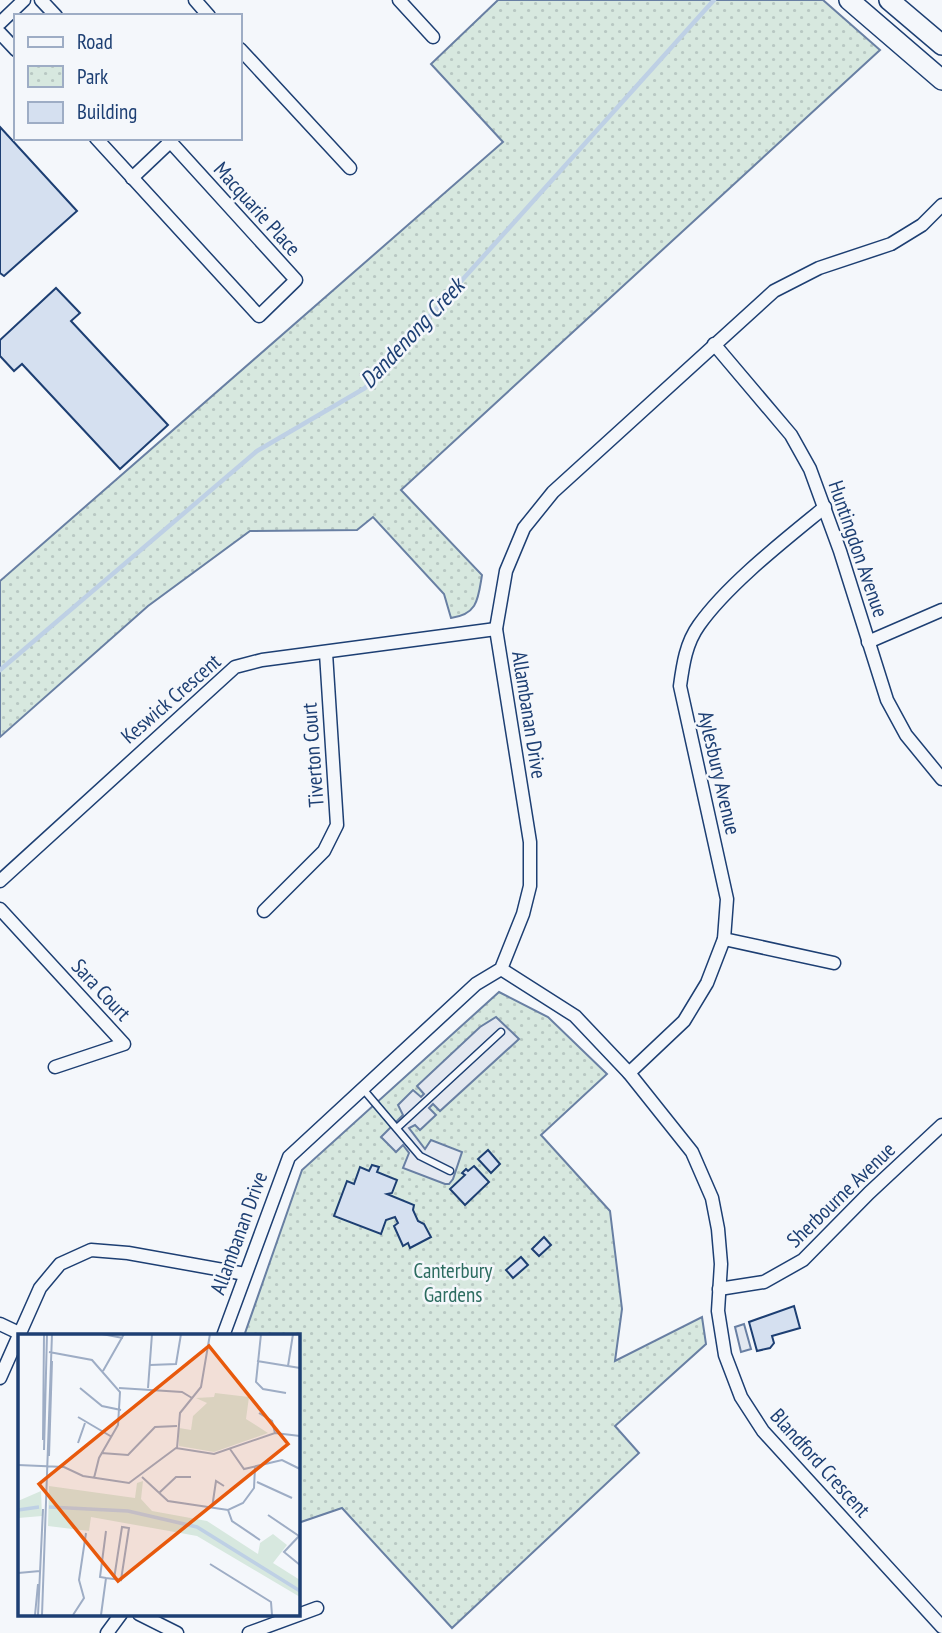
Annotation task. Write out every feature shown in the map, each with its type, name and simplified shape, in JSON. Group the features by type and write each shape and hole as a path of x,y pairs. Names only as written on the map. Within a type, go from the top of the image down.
{"main road":[{"path":"849,0 942,80"},
{"path":"889,0 942,45"}],"street":[{"path":"0,23 24,0"},
{"path":"41,0 54,14"},
{"path":"195,0 207,14"},
{"path":"399,0 433,37"},
{"path":"0,33 14,48"},
{"path":"242,51 350,168"},
{"name":"Macquarie Place","path":"98,140 260,316 296,280 169,140 132,177"},
{"name":"Allambanan Drive","path":"223,1334 289,1157 477,984 501,969 523,914 530,886 531,862 525,805 496,629 506,571 524,528 553,492 774,291 819,268 891,244 922,225 942,205"},
{"name":"Huntingdon Avenue","path":"714,344 791,435 825,507 868,642 895,716 920,755 942,779"},
{"name":"Aylesbury Avenue","path":"629,1073 684,1021 707,983 724,939 727,899 680,686 685,651 698,625 729,592 825,507"},
{"path":"868,642 942,610"},
{"name":"Keswick Crescent","path":"0,881 215,683 236,667 262,660 496,629"},
{"name":"Tiverton Court","path":"264,911 324,851 337,825 326,653"},
{"name":"Sara Court","path":"0,909 124,1044 55,1067"},
{"path":"724,939 834,963"},
{"name":"Blandford Crescent","path":"501,969 575,1016 629,1073 692,1152 702,1171 718,1229 721,1264 718,1311 725,1355 741,1397 752,1416 942,1626"},
{"name":"Sherbourne Avenue","path":"719,1289 764,1282 803,1260 942,1125"},
{"path":"0,1324 19,1333 40,1288 61,1264 91,1250 128,1253 245,1274"},
{"path":"0,1378 18,1335"},
{"path":"299,1615 317,1608"},
{"path":"107,1633 120,1616"},
{"path":"143,1616 177,1633"},
{"path":"248,1633 295,1616"}],"lane":[{"path":"397,1128 501,1032"},
{"path":"362,1088 420,1156 450,1171"}],"green space":[{"path":"498,0 823,0 880,50 401,490 482,575 478,598 467,613 451,618 444,594 373,517 357,530 250,531 148,606 0,737 0,581 503,142 431,64"},
{"name":"Canterbury Gardens","path":"499,992 548,1017 607,1074 541,1135 610,1211 622,1309 615,1361 702,1317 706,1344 615,1426 639,1453 452,1628 342,1508 299,1523 299,1334 245,1334 302,1170"}],"shaded area":[{"path":"496,1017 519,1039 440,1111 433,1104 429,1108 436,1115 420,1130 415,1125 409,1128 425,1149 431,1140 462,1152 453,1179 449,1184 445,1184 403,1168 409,1153 403,1145 396,1152 381,1137 403,1115 398,1105 413,1090 421,1097 424,1094 417,1086 480,1027"},
{"path":"744,1324 751,1349 741,1352 735,1327"}],"building":[{"path":"0,127 77,211 4,276 0,273"},
{"path":"56,288 80,313 71,321 168,425 120,469 22,364 14,371 0,356 0,340"},
{"path":"488,1150 500,1164 491,1173 478,1159"},
{"path":"372,1165 379,1167 377,1172 397,1180 392,1193 387,1194 414,1205 413,1210 418,1221 424,1224 431,1237 410,1248 408,1243 403,1246 394,1226 398,1223 395,1217 386,1220 381,1234 334,1216 347,1181 354,1184 360,1167 369,1171"},
{"path":"474,1166 489,1182 465,1205 450,1189 465,1175 462,1173 466,1169 468,1171"},
{"path":"544,1237 551,1245 539,1256 532,1249"},
{"path":"521,1257 528,1265 513,1278 506,1270"},
{"path":"794,1306 800,1328 772,1336 774,1343 770,1348 757,1351 749,1322"}],"waterway":[{"name":"Dandenong Creek","path":"0,670 257,451 365,388 714,0"}]}
